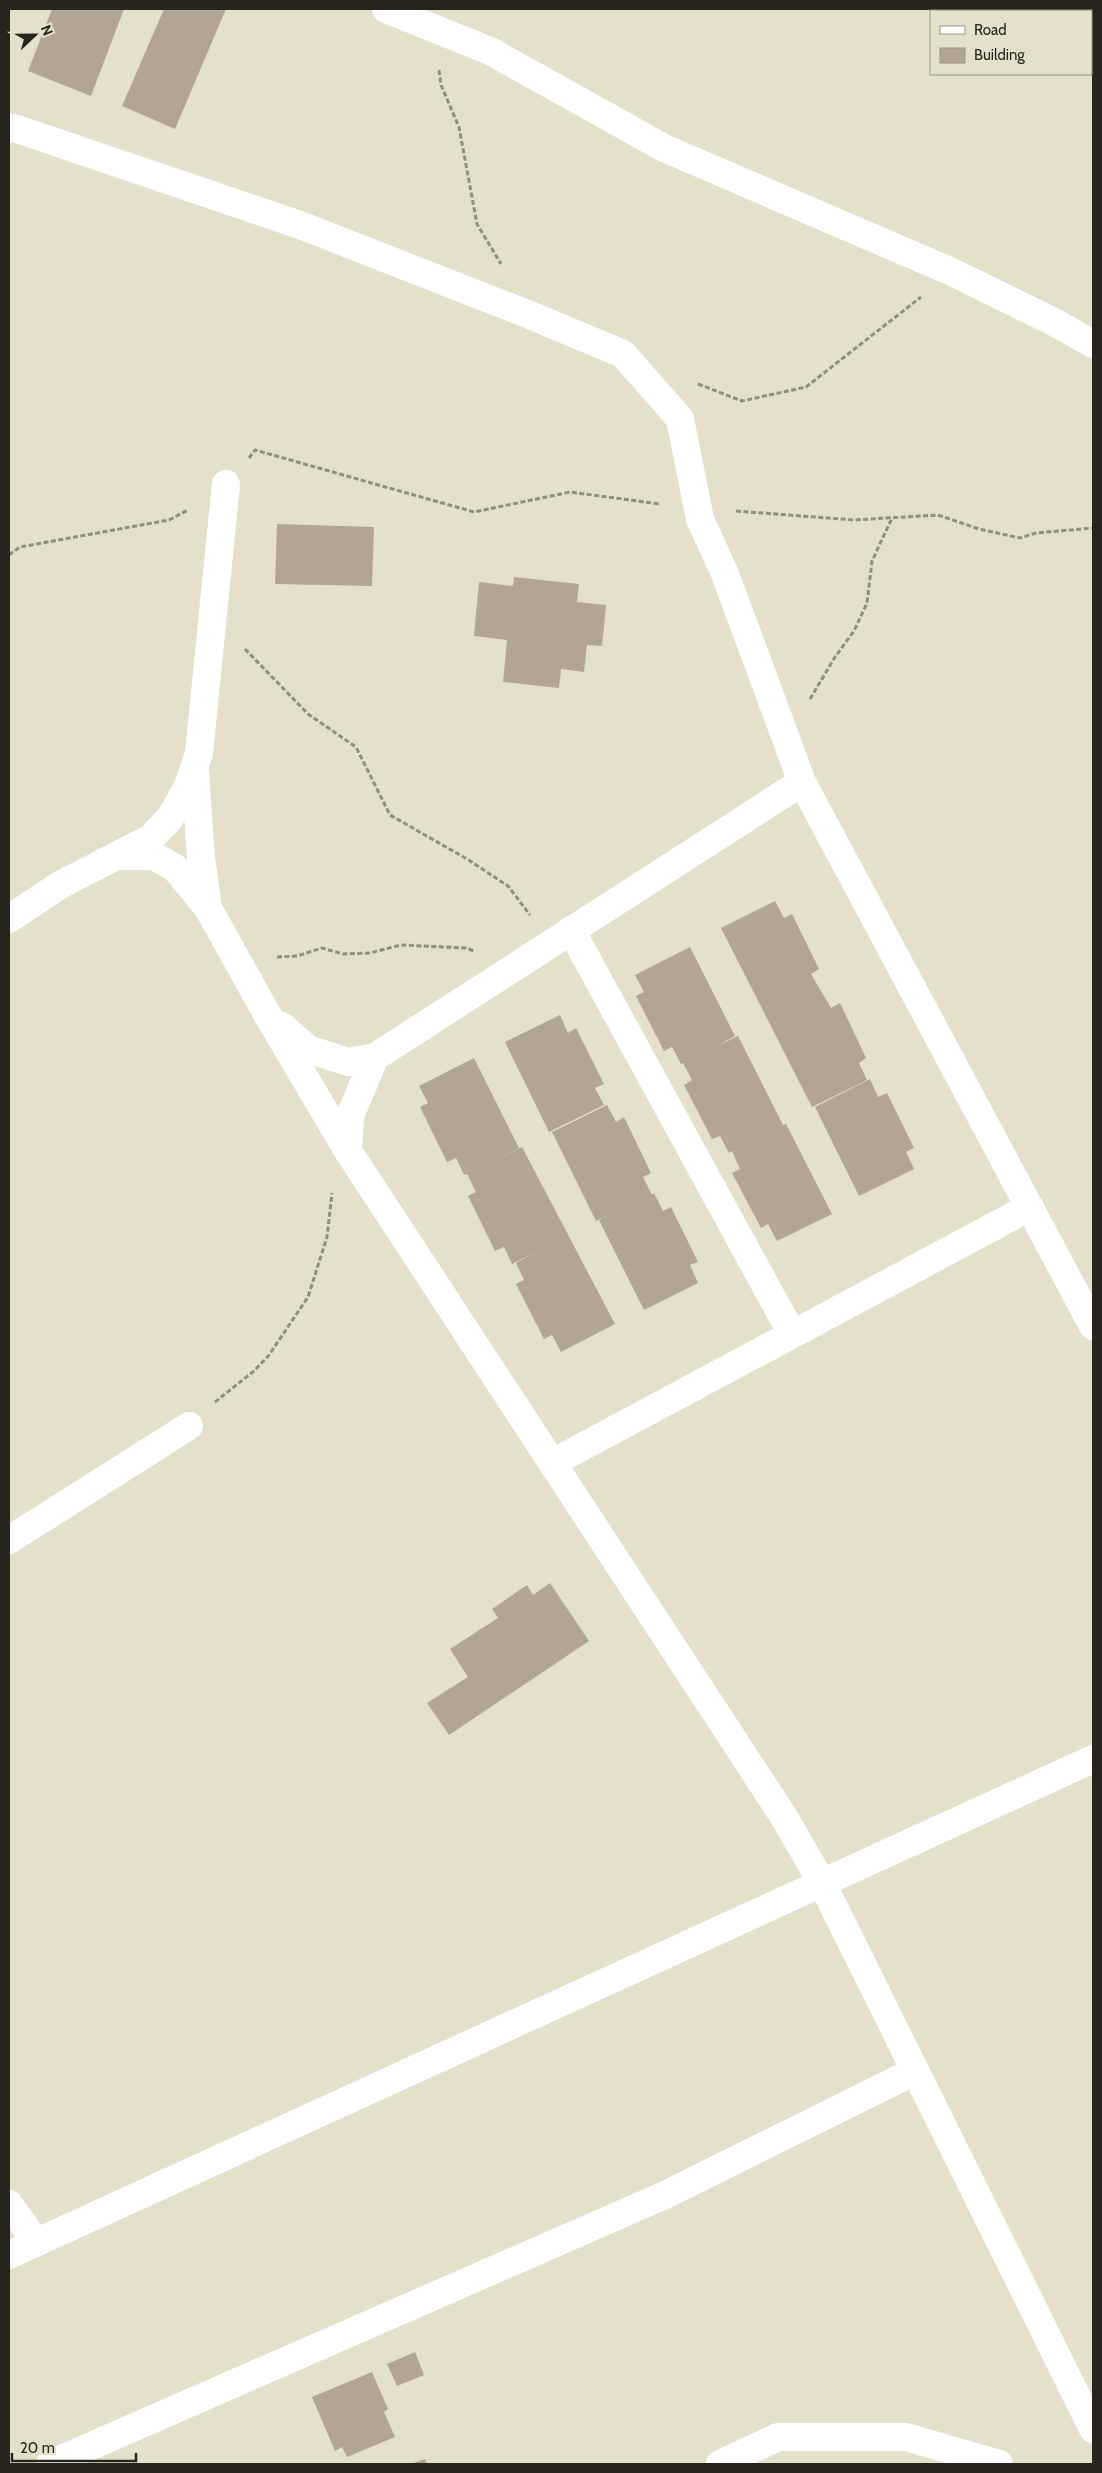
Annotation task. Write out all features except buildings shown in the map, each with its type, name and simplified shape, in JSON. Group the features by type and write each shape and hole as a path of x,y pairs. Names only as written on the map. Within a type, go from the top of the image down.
{"street":[{"path":"386,9 490,51 664,148 757,186 952,272 1054,322 1093,344"},
{"path":"9,128 17,129 300,225 530,315 623,354 680,419 700,519 725,574 802,782 1093,1326"},
{"path":"9,919 60,885 150,838 170,818 188,786 199,753 226,484"},
{"path":"194,767 200,858 208,908"},
{"path":"267,1014 308,1049 348,1062 375,1058 802,782"},
{"path":"116,856 154,856 175,868 208,908 267,1014 348,1151 784,1818 822,1883 1093,2429"},
{"path":"572,930 792,1334"},
{"path":"348,1151 350,1116 375,1058"},
{"path":"552,1463 1030,1208"},
{"path":"9,1540 189,1426"},
{"path":"9,2255 1093,1759"},
{"path":"50,2464 665,2195 915,2071"},
{"path":"9,2204 36,2242"},
{"path":"720,2464 778,2437 906,2437 999,2464"}],"path":[{"path":"438,61 440,85 459,127 477,224 530,315"},
{"path":"696,383 742,401 806,387 952,272"},
{"path":"9,555 20,548 169,520 204,502 226,484 255,450 474,512 570,492 698,508 854,520 938,515 979,529 1020,538 1036,533 1093,528"},
{"path":"786,738 835,657 854,631 867,603 872,561 892,518"},
{"path":"214,607 231,634 308,714 356,747 390,815 467,859 508,886 537,923 572,930"},
{"path":"232,950 270,958 297,956 322,948 343,954 370,953 401,945 466,948 513,968"},
{"path":"189,1426 264,1360 308,1297 327,1237 331,1195 344,1171 348,1151"}]}
